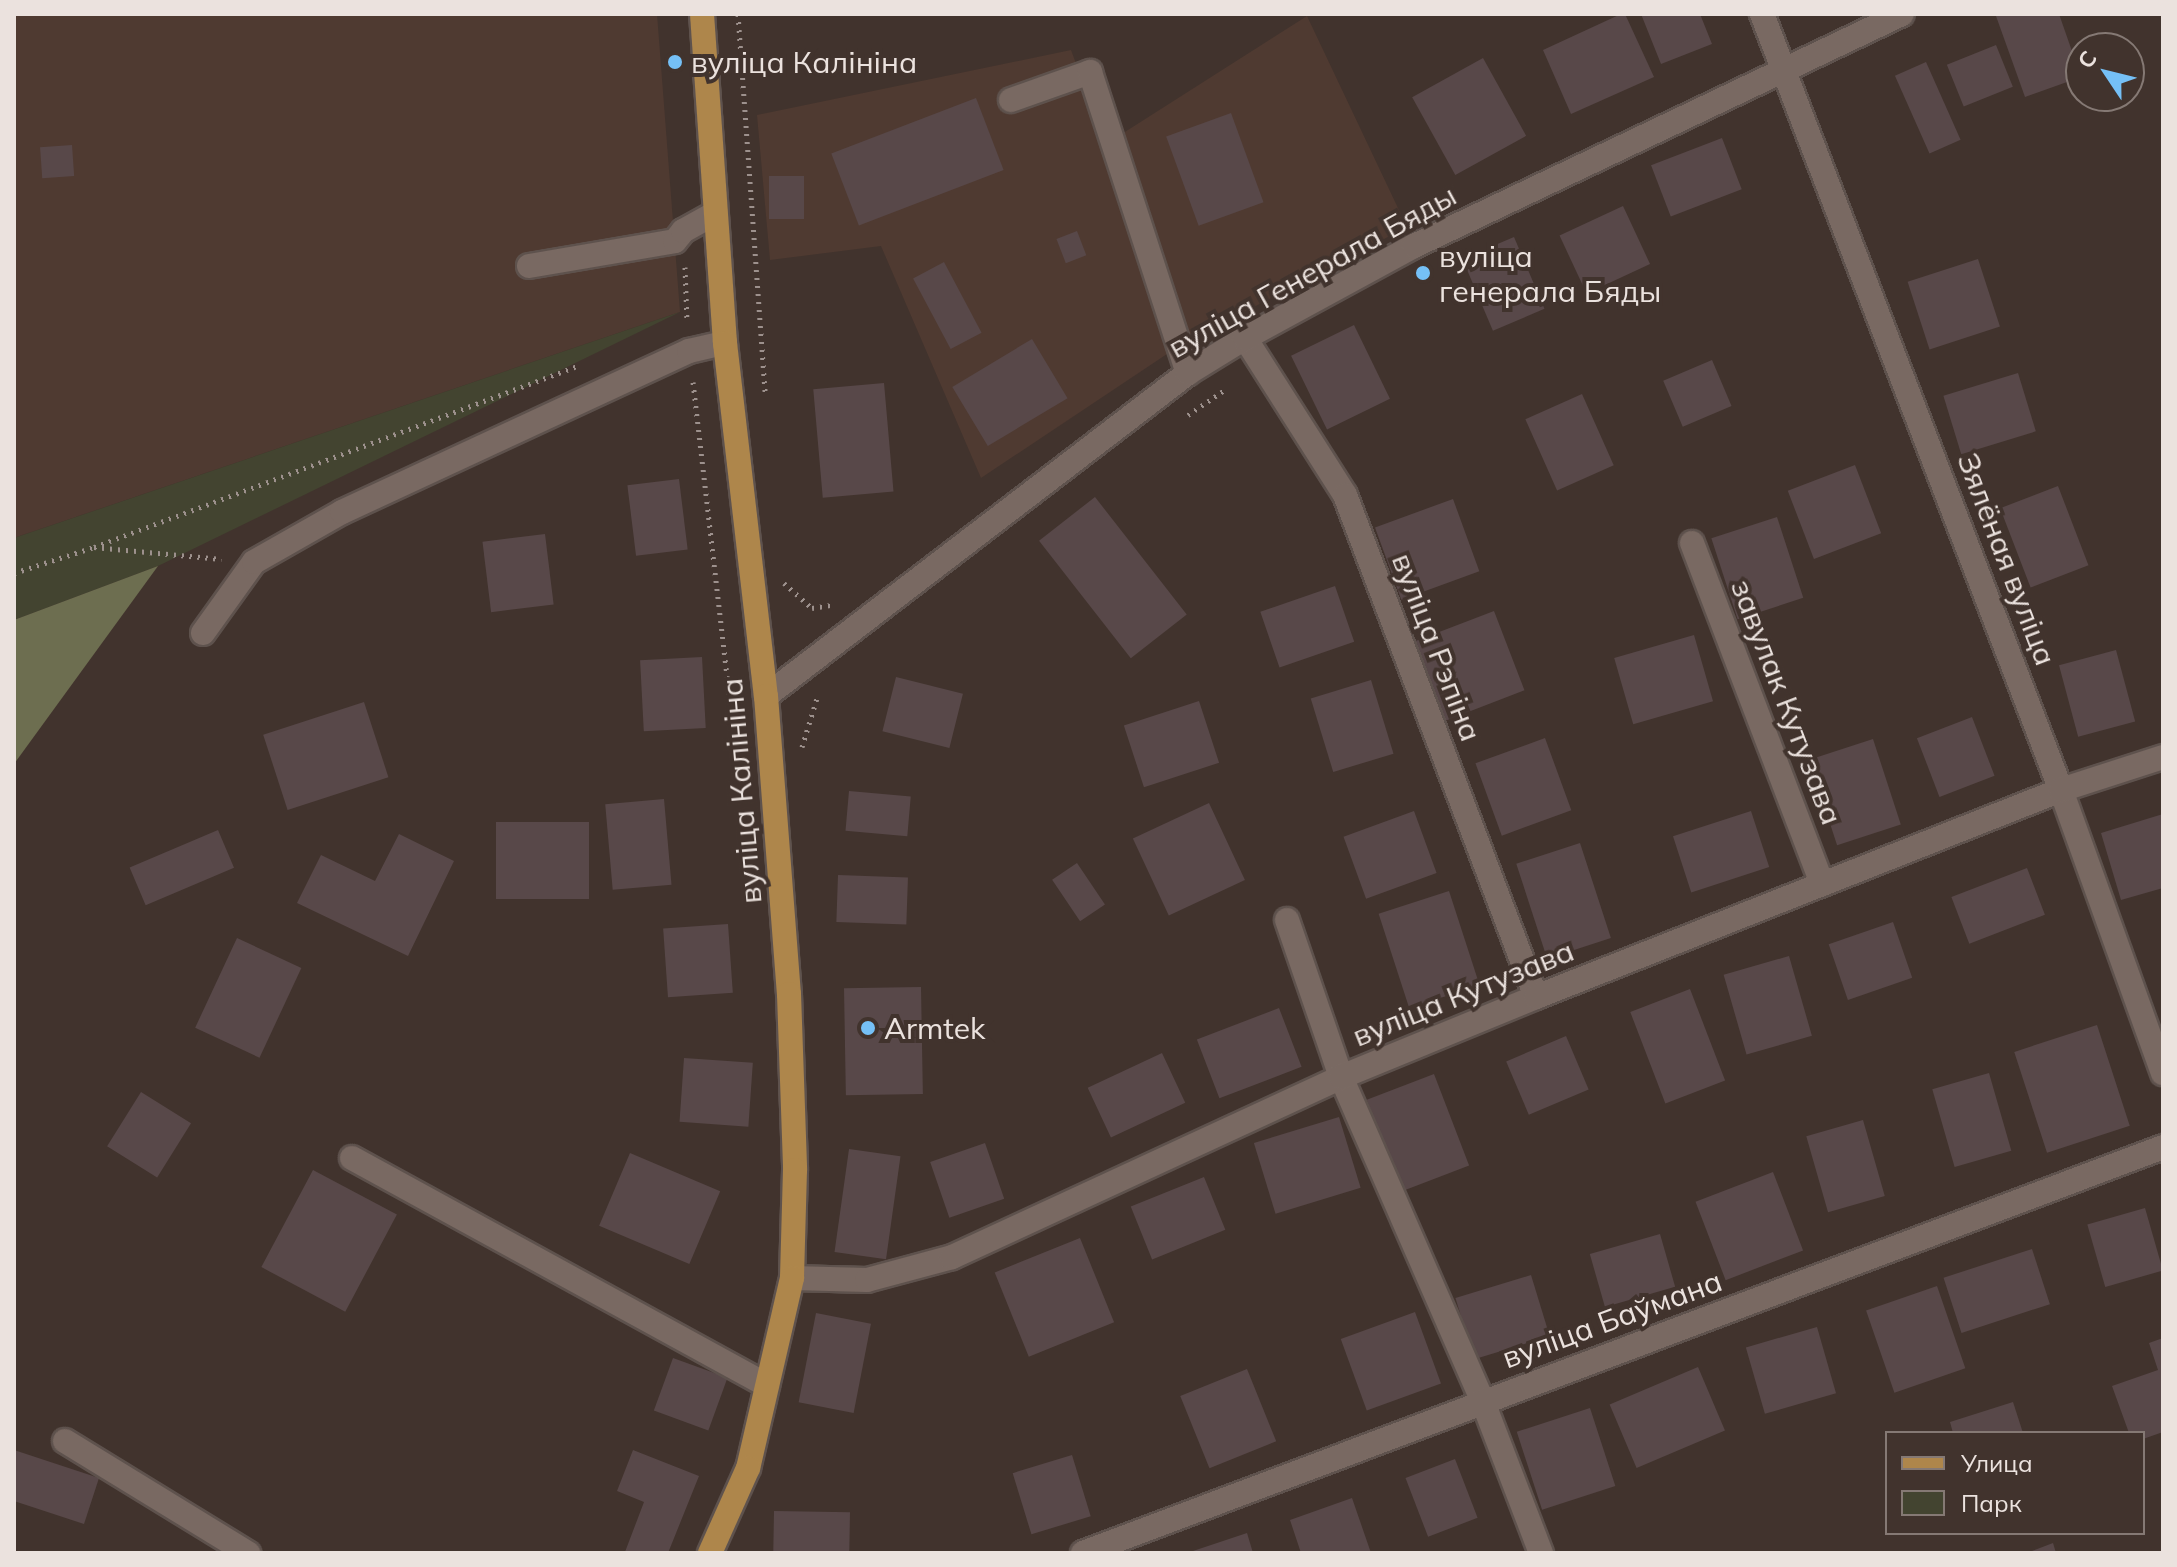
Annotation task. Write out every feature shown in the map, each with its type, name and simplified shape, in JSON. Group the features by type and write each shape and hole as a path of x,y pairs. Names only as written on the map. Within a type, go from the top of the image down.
{"main road":[{"name":"вуліца Калініна","path":"702,14 725,343 766,696 789,994 795,1170 792,1278 748,1468 710,1553"}],"street":[{"name":"Зялёная вуліца","path":"1762,14 2061,790 2163,1073"},
{"name":"вуліца Генерала Бяды","path":"766,696 1188,373 1245,338 1414,246 1902,14"},
{"path":"1011,100 1090,72 1188,373"},
{"path":"529,266 675,241 683,231 714,214"},
{"name":"вуліца Рэпіна","path":"1245,338 1345,495 1536,997"},
{"path":"203,633 254,562 342,512 689,351 725,343"},
{"name":"завулак Кутузава","path":"1692,543 1822,884"},
{"name":"вуліца Кутузава","path":"792,1278 867,1280 952,1257 1341,1077 2061,790 2163,757"},
{"path":"1287,920 1341,1077 1483,1402 1541,1553"},
{"name":"вуліца Баўмана","path":"1083,1553 1113,1548 1483,1402 2163,1147"},
{"path":"352,1158 767,1385"},
{"path":"65,1441 248,1553"}],"path":[{"path":"738,14 765,405"},
{"path":"683,231 689,351 739,777"},
{"path":"14,573 94,547 584,363"},
{"path":"94,547 254,562"},
{"path":"777,576 812,608 838,604"}],"shaded area":[{"path":"14,14 657,14 680,312 14,538"},
{"path":"1307,16 1407,227 1179,346 981,478 881,246 770,260 757,115 1071,50 1106,144"}],"green space":[{"path":"680,312 158,566 14,620 14,538"},
{"path":"158,566 14,764 14,620"}],"building":[{"path":"1625,14 1654,77 1571,114 1543,50"},
{"path":"1641,14 1700,14 1712,44 1661,64"},
{"path":"2059,14 2065,32 2065,83 2025,97 1996,16"},
{"path":"1996,45 2013,87 1964,107 1947,65"},
{"path":"1483,58 1526,136 1455,175 1412,97"},
{"path":"1926,62 1961,140 1930,153 1895,76"},
{"path":"976,98 1004,170 859,225 831,154"},
{"path":"1231,113 1263,202 1199,226 1166,137"},
{"path":"1722,138 1742,189 1671,217 1651,165"},
{"path":"72,145 74,176 42,178 40,147"},
{"path":"769,176 804,176 804,219 769,219"},
{"path":"1623,206 1650,264 1587,294 1560,236"},
{"path":"1077,231 1086,255 1066,263 1056,239"},
{"path":"1514,237 1544,309 1493,331 1462,259"},
{"path":"1978,259 2000,327 1930,349 1908,282"},
{"path":"944,262 982,333 951,349 913,278"},
{"path":"1354,325 1390,399 1327,429 1291,356"},
{"path":"1032,339 1068,398 988,446 952,387"},
{"path":"1712,360 1732,406 1683,427 1663,381"},
{"path":"2018,373 2036,431 1961,454 1943,396"},
{"path":"884,383 893,492 823,498 813,389"},
{"path":"1582,394 1614,465 1557,490 1525,419"},
{"path":"1855,465 1881,533 1814,559 1788,491"},
{"path":"679,479 688,549 636,556 627,485"},
{"path":"2058,486 2088,565 2031,588 2000,508"},
{"path":"1095,497 1187,614 1131,658 1039,541"},
{"path":"1453,499 1479,571 1401,600 1375,527"},
{"path":"1777,517 1803,598 1738,619 1711,538"},
{"path":"545,534 554,604 491,612 482,542"},
{"path":"1335,586 1354,642 1280,668 1260,612"},
{"path":"1494,611 1524,690 1444,721 1414,642"},
{"path":"1694,635 1713,701 1633,724 1614,658"},
{"path":"2116,650 2135,721 2078,737 2059,665"},
{"path":"702,657 706,728 644,731 640,660"},
{"path":"896,677 963,694 949,748 882,731"},
{"path":"1371,680 1394,754 1333,772 1311,698"},
{"path":"1199,701 1219,763 1144,787 1124,725"},
{"path":"364,702 388,777 288,810 263,735"},
{"path":"1972,717 1995,776 1939,797 1917,738"},
{"path":"1545,738 1571,810 1502,836 1475,763"},
{"path":"1873,739 1901,825 1837,845 1809,760"},
{"path":"849,791 911,796 907,836 846,831"},
{"path":"664,799 671,885 613,890 605,804"},
{"path":"1209,803 1245,880 1169,916 1133,838"},
{"path":"1414,811 1437,873 1366,899 1344,837"},
{"path":"1751,811 1769,867 1691,892 1673,836"},
{"path":"2163,814 2163,888 2121,900 2101,833"},
{"path":"496,822 589,822 589,899 496,899"},
{"path":"218,830 234,868 146,905 130,868"},
{"path":"399,834 454,861 408,956 297,903 321,855 375,881"},
{"path":"1580,843 1611,938 1547,959 1516,864"},
{"path":"1077,863 1105,904 1080,921 1052,880"},
{"path":"2027,868 2045,915 1969,944 1951,897"},
{"path":"838,875 908,877 906,924 836,922"},
{"path":"1449,891 1480,985 1409,1008 1379,914"},
{"path":"1893,922 1912,978 1848,1000 1829,944"},
{"path":"728,924 733,993 668,997 663,929"},
{"path":"237,938 301,968 260,1058 195,1028"},
{"path":"1789,956 1812,1036 1747,1055 1724,975"},
{"path":"921,987 923,1094 846,1095 844,988"},
{"path":"1690,989 1725,1080 1665,1103 1630,1012"},
{"path":"1279,1008 1302,1067 1219,1098 1197,1040"},
{"path":"2097,1025 2130,1126 2047,1153 2014,1052"},
{"path":"1566,1036 1589,1089 1529,1115 1506,1061"},
{"path":"1162,1053 1185,1103 1111,1138 1088,1088"},
{"path":"684,1058 753,1063 748,1127 680,1122"},
{"path":"1989,1073 2011,1151 1955,1167 1932,1089"},
{"path":"1434,1074 1469,1165 1402,1191 1367,1100"},
{"path":"141,1092 191,1123 157,1178 107,1146"},
{"path":"1339,1117 1361,1188 1276,1214 1254,1143"},
{"path":"1863,1120 1885,1196 1828,1212 1806,1136"},
{"path":"985,1143 1004,1199 949,1218 930,1162"},
{"path":"849,1149 900,1156 886,1259 835,1252"},
{"path":"630,1153 720,1191 689,1264 599,1226"},
{"path":"313,1170 397,1215 345,1312 261,1267"},
{"path":"1773,1172 1803,1250 1726,1280 1696,1202"},
{"path":"1204,1177 1225,1230 1152,1259 1131,1207"},
{"path":"2145,1208 2163,1270 2105,1287 2087,1225"},
{"path":"1660,1234 1675,1287 1605,1307 1590,1254"},
{"path":"1080,1238 1114,1322 1029,1357 995,1272"},
{"path":"2032,1249 2050,1304 1961,1333 1944,1278"},
{"path":"1531,1275 1550,1336 1474,1359 1455,1298"},
{"path":"1937,1286 1965,1368 1894,1393 1866,1310"},
{"path":"1415,1312 1441,1383 1367,1410 1341,1339"},
{"path":"816,1313 871,1324 854,1413 799,1402"},
{"path":"1817,1327 1836,1393 1765,1414 1746,1347"},
{"path":"2163,1338 2163,1432 2145,1438 2145,1431 2128,1431 2112,1386 2158,1370 2149,1343"},
{"path":"673,1358 728,1378 708,1430 654,1411"},
{"path":"1698,1367 1725,1431 1637,1468 1610,1405"},
{"path":"1247,1369 1276,1441 1209,1468 1180,1396"},
{"path":"2013,1402 2022,1431 1952,1431 1950,1422"},
{"path":"1590,1408 1615,1486 1542,1510 1517,1432"},
{"path":"14,1450 99,1478 84,1524 14,1501"},
{"path":"633,1450 699,1476 668,1553 625,1552 644,1502 617,1491"},
{"path":"1072,1455 1091,1516 1031,1534 1013,1473"},
{"path":"1455,1459 1478,1518 1428,1537 1406,1478"},
{"path":"1352,1498 1371,1553 1301,1553 1290,1520"},
{"path":"774,1511 850,1512 849,1553 773,1553"},
{"path":"1247,1533 1253,1553 1190,1553 1190,1552"},
{"path":"2053,1543 2056,1553 2027,1553"}],"place":[{"name":"вуліца Калініна","path":"675,62"},
{"name":"вуліца генерала Бяды","path":"1423,273"},
{"name":"Armtek","path":"868,1028"}]}
